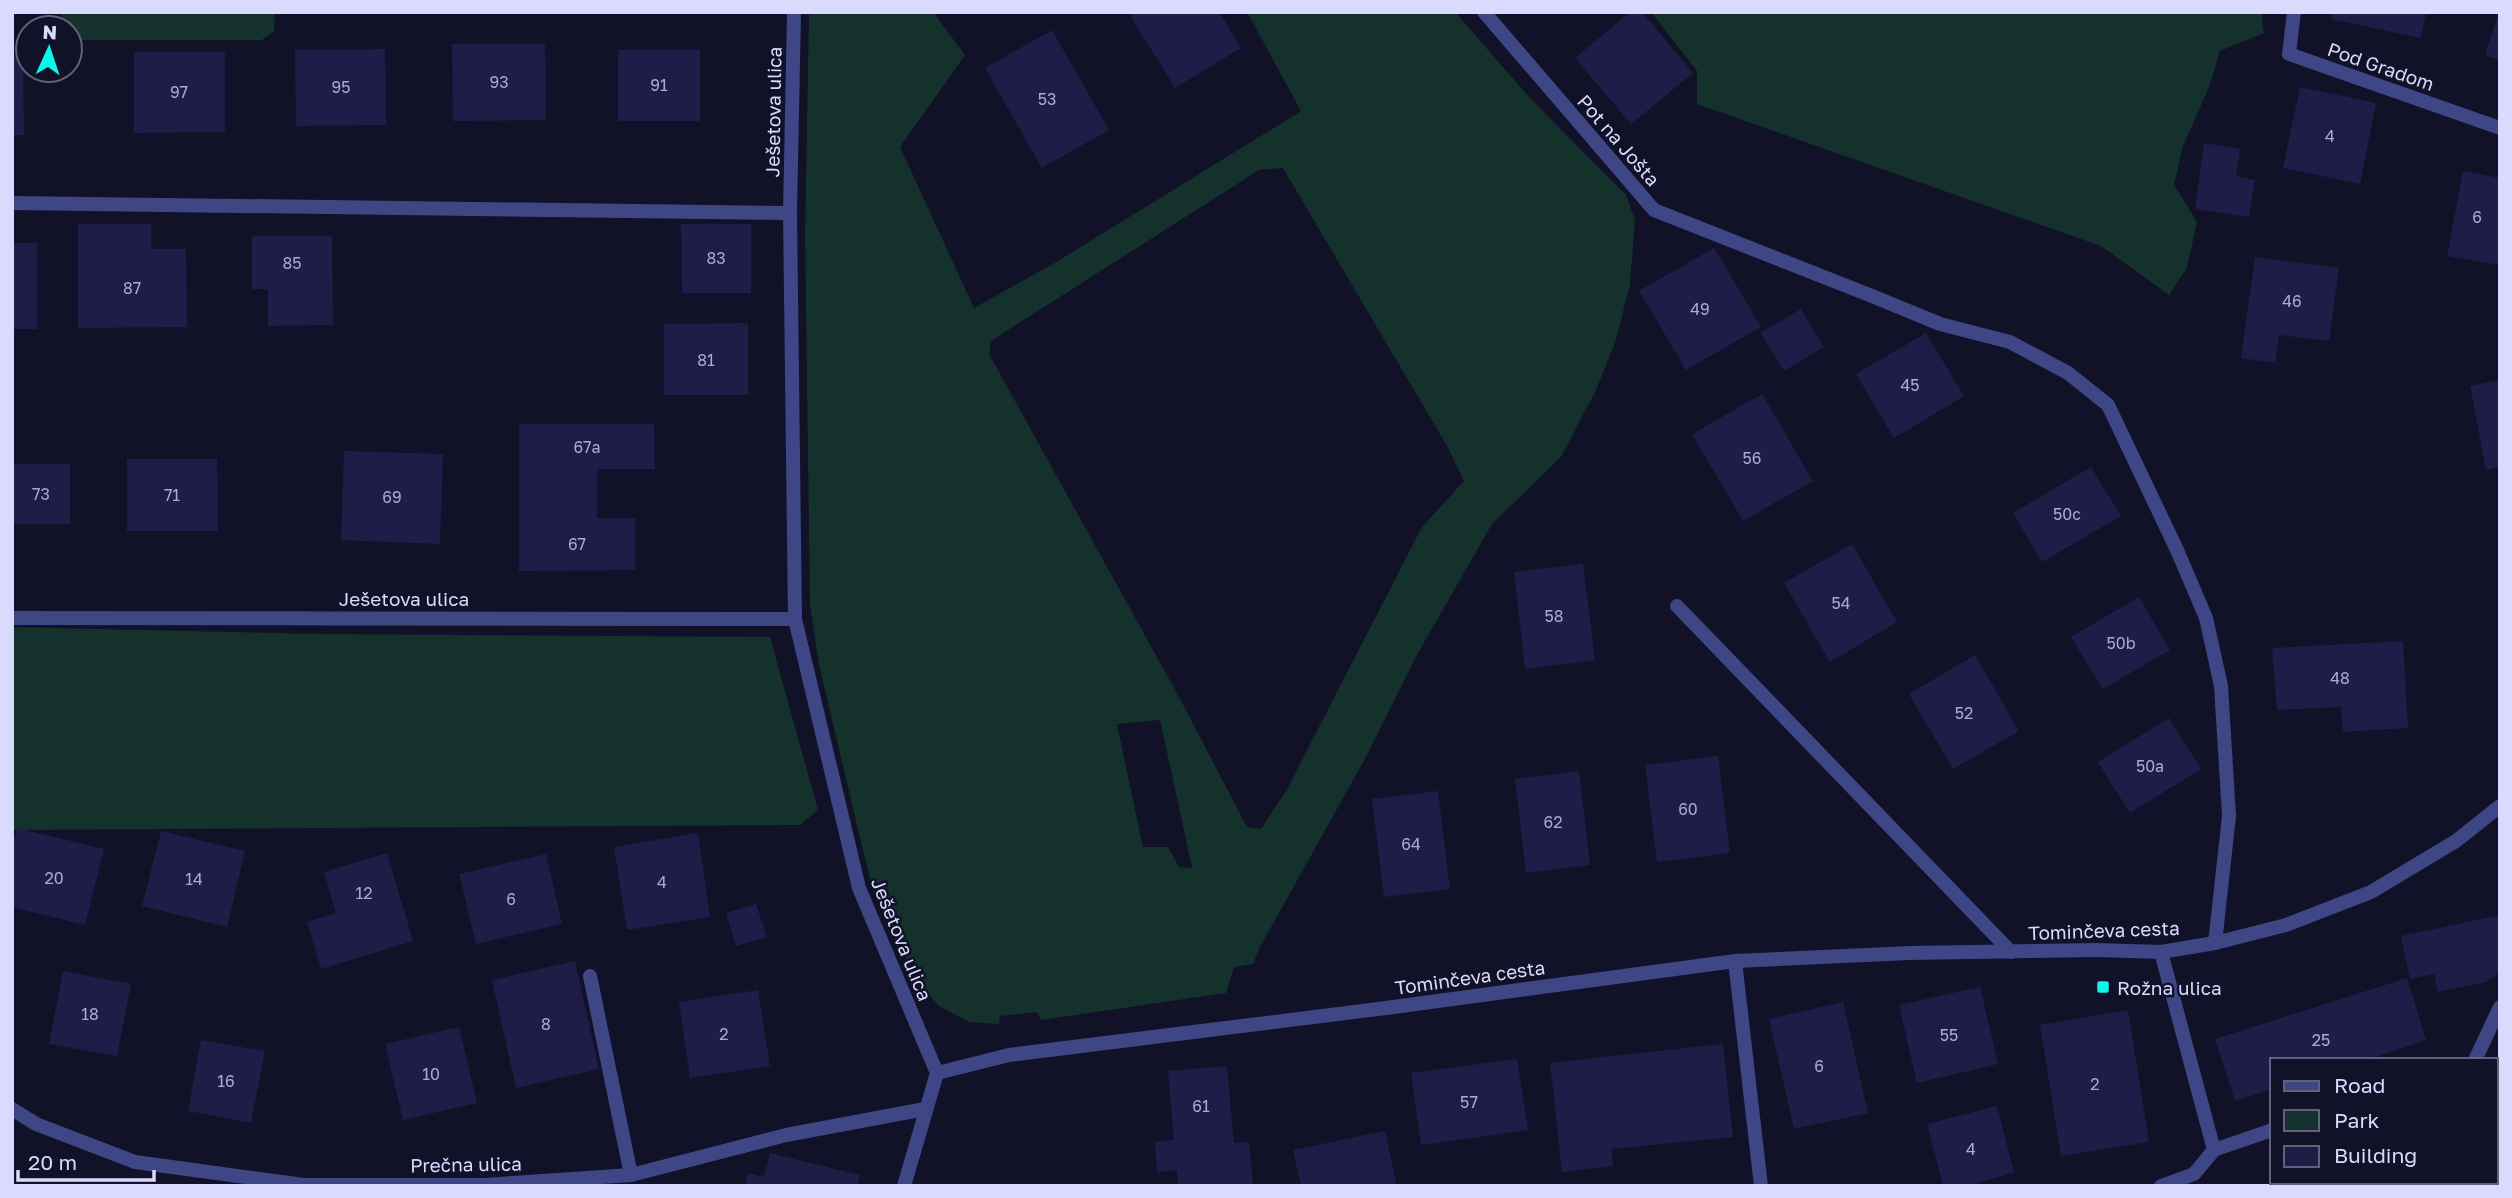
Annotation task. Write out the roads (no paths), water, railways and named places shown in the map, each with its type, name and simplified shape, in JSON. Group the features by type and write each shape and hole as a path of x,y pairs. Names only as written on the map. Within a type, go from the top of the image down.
{"street":[{"name":"Ješetova ulica","path":"794,12 790,213 796,619 859,888 937,1073"},
{"name":"Pot na Jošta","path":"1484,12 1654,210 1940,324 2010,342 2068,373 2108,405 2206,618 2221,686 2229,816 2216,943"},
{"name":"Pod Gradom","path":"2294,12 2289,54 2500,128"},
{"path":"12,203 284,204 790,213"},
{"name":"Tominčeva cesta","path":"1677,606 2011,952"},
{"name":"Ješetova ulica","path":"12,618 796,619"},
{"name":"Tominčeva cesta","path":"937,1073 1009,1055 1735,961 1909,953 2097,950 2161,952 2216,943 2286,925 2371,892 2456,841 2500,806"},
{"path":"2161,952 2214,1150"},
{"path":"1735,961 1761,1186"},
{"path":"590,976 631,1175"},
{"path":"2476,1058 2500,1007"},
{"path":"904,1186 937,1073"},
{"name":"Prečna ulica","path":"12,1109 36,1124 135,1162 304,1185 484,1185 631,1175 786,1135 925,1109"},
{"path":"2161,1186 2194,1174 2214,1150 2270,1131"}],"place":[{"name":"Rožna ulica","path":"2103,987"}]}
